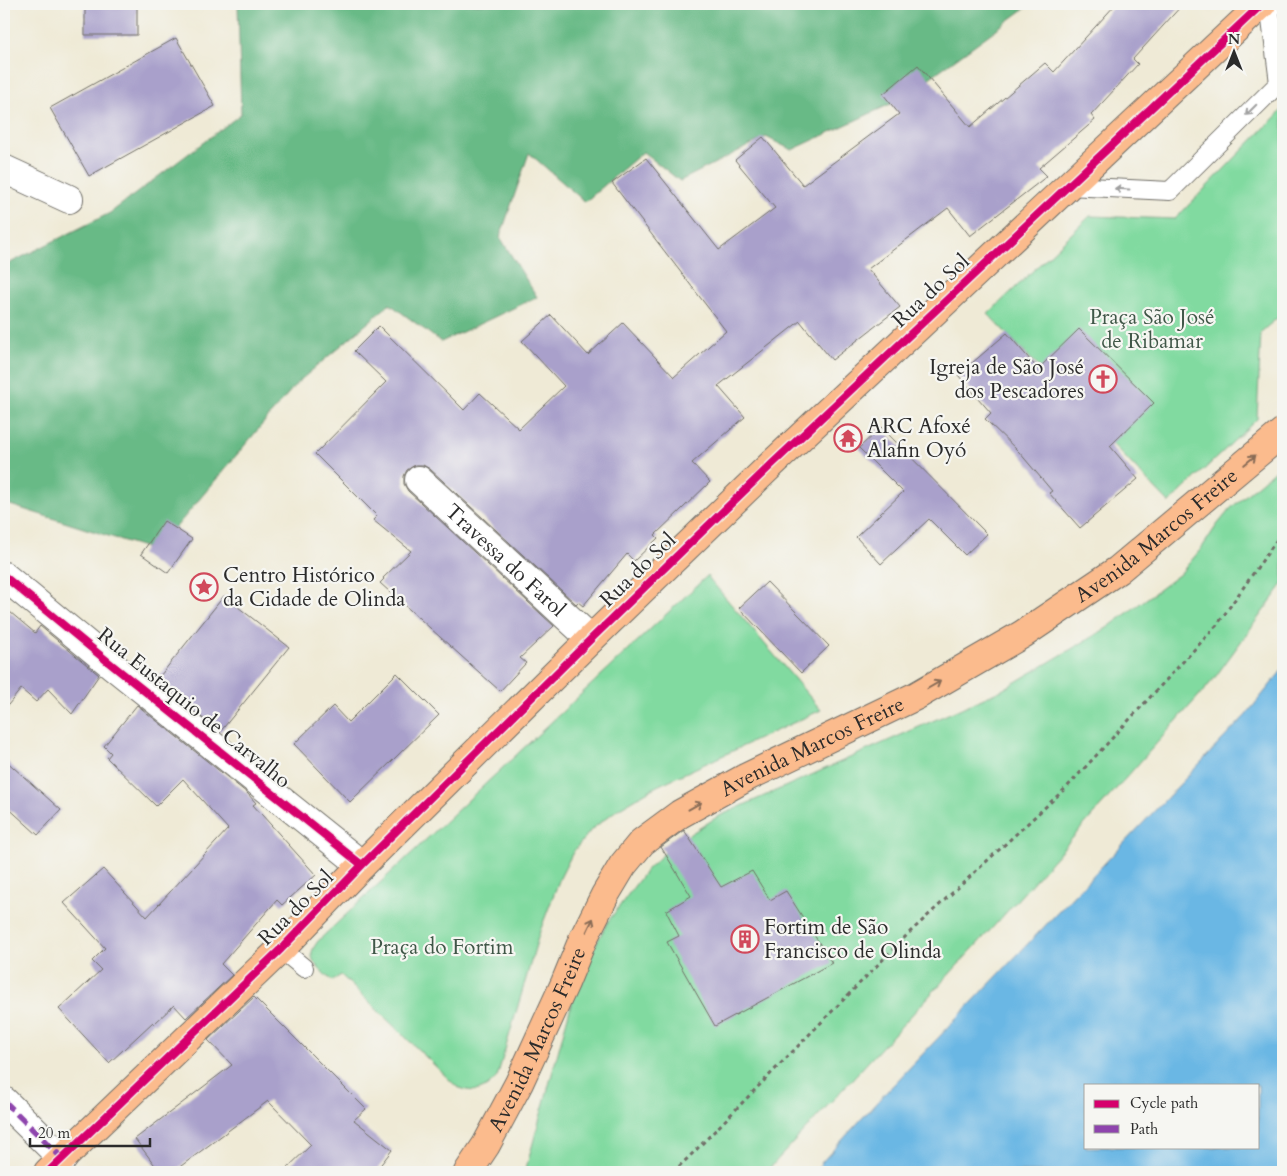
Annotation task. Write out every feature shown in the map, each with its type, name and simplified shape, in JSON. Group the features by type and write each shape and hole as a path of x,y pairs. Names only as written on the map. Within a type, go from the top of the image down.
{"main road":[{"name":"Rua do Sol","path":"56,1166 281,949 591,639 772,464 1262,4"},
{"name":"Avenida Marcos Freire","path":"468,1172 486,1144 519,1083 604,895 623,865 642,842 680,814 739,782 916,696 1023,634 1118,570 1283,432"}],"street":[{"path":"4,169 70,200"},
{"name":"Travessa do Farol","path":"419,480 591,639"},
{"name":"Rua Eustaquio de Carvalho","path":"4,576 362,866"},
{"path":"4,1101 56,1166"}],"lane":[{"path":"1068,186 1170,192 1279,83 1269,4"},
{"path":"281,949 304,968"}],"path":[{"path":"673,1172 909,933 1067,787 1217,625 1283,531"}],"green space":[{"path":"238,4 1031,4 899,100 792,150 766,137 680,181 643,152 585,202 529,153 500,237 537,297 441,342 390,304 297,383 156,551 4,503 4,266 110,213 241,114"},
{"name":"Praça São José de Ribamar","path":"1283,109 1283,313 1261,332 1257,419 1169,503 988,314 1090,216 1175,219"},
{"path":"1283,463 1283,584 1213,680 995,925 766,1172 525,1172 582,971 607,923 647,869 676,843 717,817 1002,690 1107,628 1180,574 1231,508"},
{"name":"Praça do Fortim","path":"707,576 821,710 657,786 618,809 591,830 573,852 560,878 540,931 497,1077 484,1088 475,1091 457,1087 341,975 332,981 322,972 313,960 313,949 318,941"}],"water":[{"path":"1283,669 1283,1172 817,1172 822,1162 1246,715"}],"building":[{"path":"85,4 137,4 137,35 85,35"},
{"path":"1116,4 1183,4 1133,59 1138,64 1091,115 1095,120 1039,168 1047,176 970,236 948,208 868,269 900,307 832,360 800,321 718,386 745,417 692,463 710,482 655,535 658,538 634,561 627,554 583,606 578,602 576,604 430,469 423,465 415,465 407,470 404,476 404,484 408,491 554,626 520,658 526,663 500,691 380,583 411,551 373,520 377,516 315,454 386,382 354,351 379,326 464,410 480,393 519,429 564,386 522,341 551,315 588,355 623,323 674,377 726,331 612,183 646,158 719,250 775,208 735,160 763,137 803,185 899,114 883,94 918,65 970,127 1045,63 1054,72"},
{"path":"176,38 215,106 89,176 50,108"},
{"path":"1079,329 1154,403 1110,446 1138,479 1080,528 1049,493 1052,491 1019,452 985,419 991,413 958,375 1007,333 1038,369"},
{"path":"881,427 987,534 965,555 929,519 881,564 856,537 903,492 859,448"},
{"path":"164,521 192,539 168,573 141,554"},
{"path":"767,582 829,646 801,673 739,608"},
{"path":"224,596 289,647 220,732 156,681"},
{"path":"4,607 35,633 40,626 99,675 72,714 48,689 36,702 21,689 4,710"},
{"path":"397,673 439,715 350,802 294,744 333,706 348,722"},
{"path":"137,705 247,793 256,803 253,805 316,875 282,905 277,900 221,964 232,975 186,1018 174,1005 109,1063 59,1009 101,970 92,961 105,948 64,903 103,869 147,917 228,829 183,779 156,806 107,758 111,753 104,746"},
{"path":"4,759 61,810 38,835 4,804"},
{"name":"Fortim de São Francisco de Olinda","path":"684,830 721,887 752,871 770,900 786,891 832,963 715,1026 667,942 679,936 666,911 691,896 661,847"},
{"path":"254,997 366,1109 354,1120 392,1150 375,1172 283,1172 311,1145 268,1101 173,1172 160,1172 135,1139 232,1065 208,1040"}],"marked path":[{"path":"4,1101 63,1159"}],"cycle path":[{"path":"48,1172 281,949 362,865 772,464 1262,4"},
{"path":"4,576 362,865"}],"place":[{"name":"Igreja de São José dos Pescadores","path":"1103,379"},
{"name":"ARC Afoxé Alafin Oyó","path":"848,438"},
{"name":"Centro Histórico da Cidade de Olinda","path":"204,587"},
{"name":"Fortim de São Francisco de Olinda","path":"745,939"}]}
